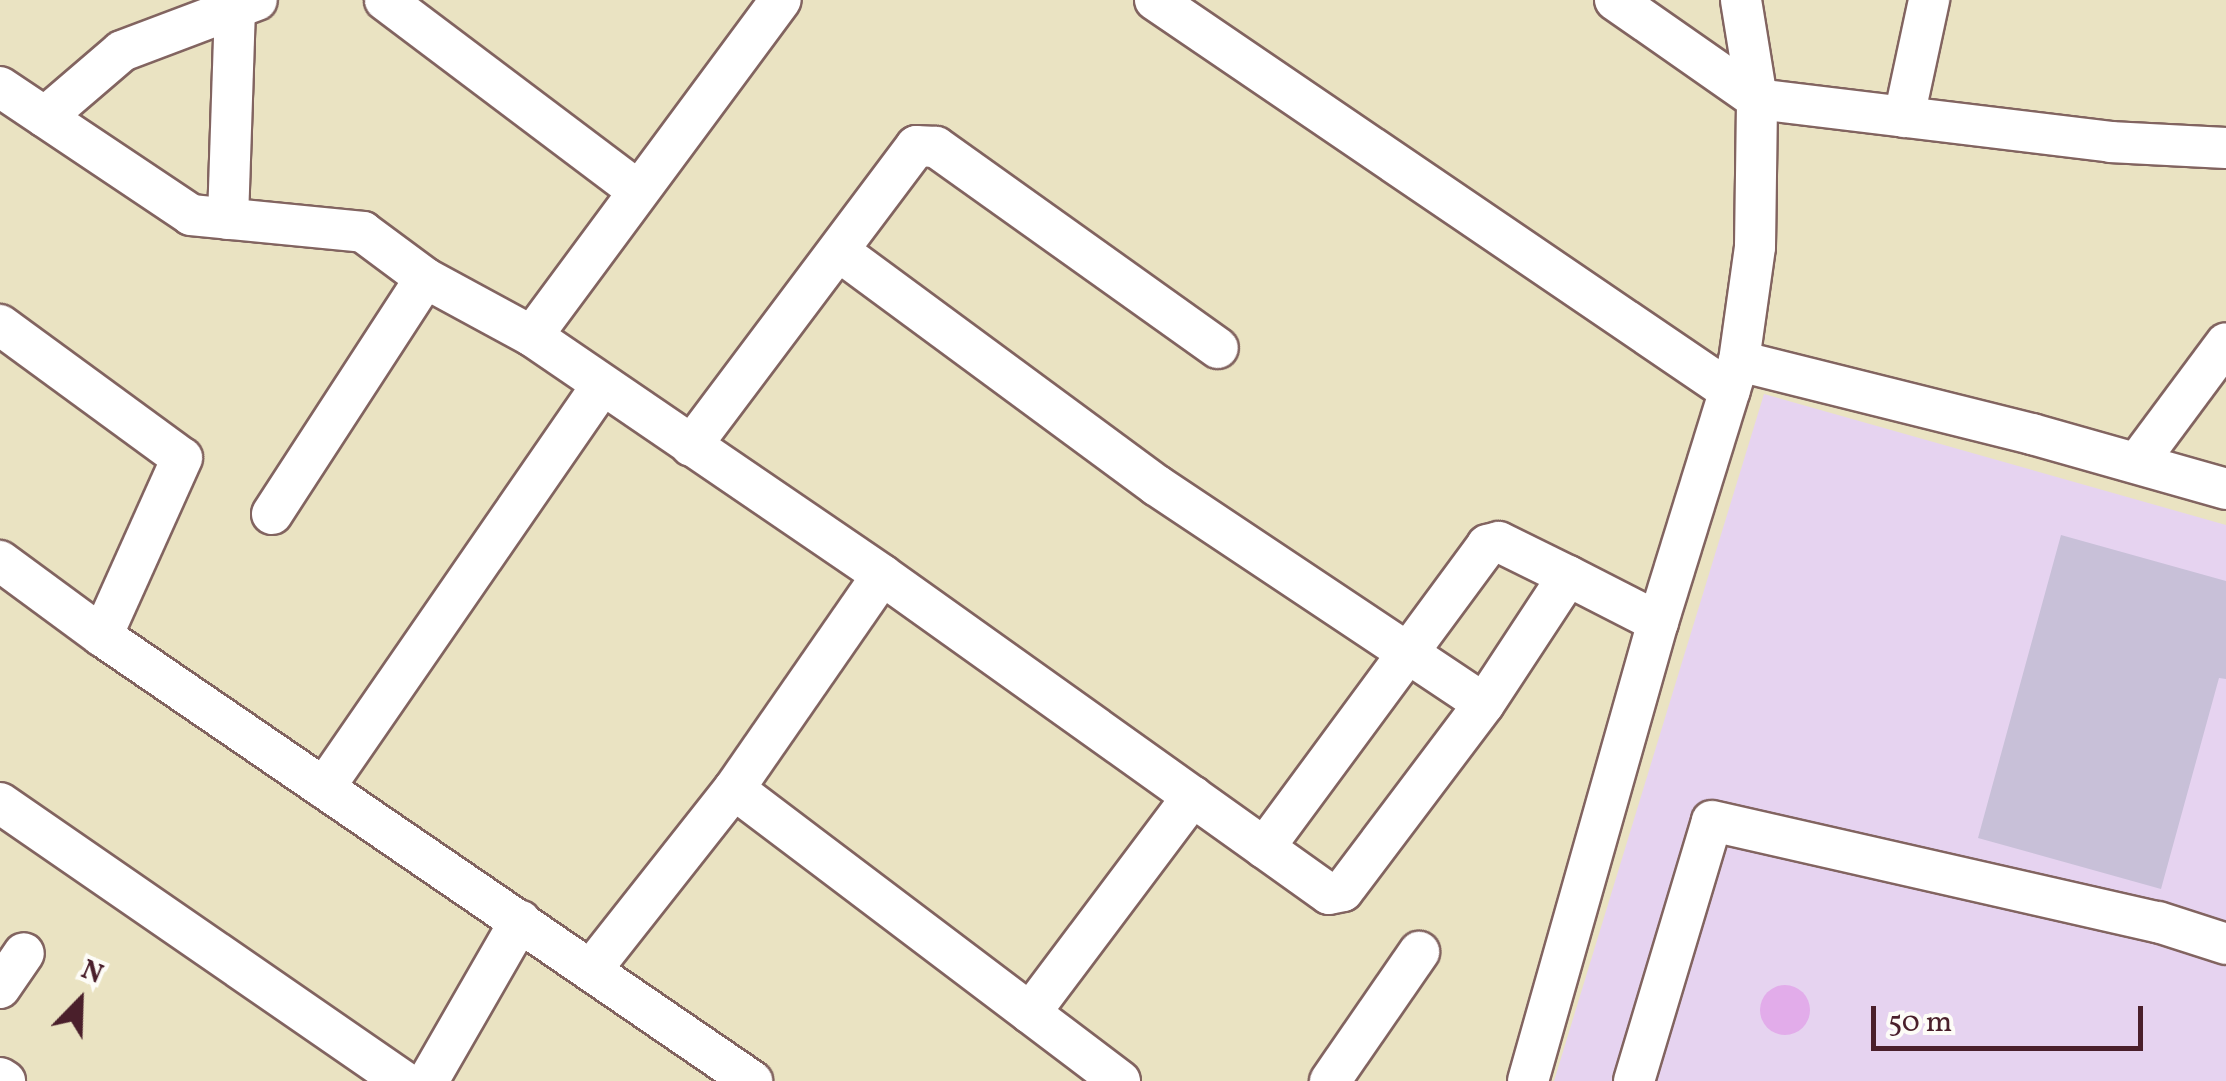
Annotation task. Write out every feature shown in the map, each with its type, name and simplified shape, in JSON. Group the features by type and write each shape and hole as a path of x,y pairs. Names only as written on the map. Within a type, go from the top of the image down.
{"street":[{"path":"386,0 638,190"},
{"path":"532,336 782,0"},
{"path":"1155,0 1734,376 2137,464 2226,489"},
{"path":"1616,0 1757,98 2110,142 2226,148"},
{"path":"1528,1081 1658,622 1734,376 1754,247 1757,98 1741,0"},
{"path":"1904,118 1929,0"},
{"path":"44,117 122,51 246,4 228,219"},
{"path":"0,87 191,215 363,232 424,278 532,336 882,575 1323,891 1342,892 1484,704 1568,576"},
{"path":"692,446 840,252 908,152 927,144 1218,348"},
{"path":"840,252 1156,485 1484,704"},
{"path":"272,514 424,278"},
{"path":"0,324 182,458 102,636"},
{"path":"2137,464 2226,343"},
{"path":"324,788 601,386"},
{"path":"1264,848 1492,542 1658,622"},
{"path":"0,561 102,636 752,1081"},
{"path":"591,970 734,789 882,575"},
{"path":"734,789 1120,1081"},
{"path":"1030,1013 1193,796"},
{"path":"0,803 403,1081"},
{"path":"1634,1081 1712,820 2158,922 2226,944"},
{"path":"428,1081 520,922"},
{"path":"1330,1081 1419,952"},
{"path":"0,988 24,954"}],"shaded area":[{"path":"1764,394 2226,525 2226,1081 1554,1081"},
{"path":"2061,535 2226,581 2226,679 2219,678 2161,889 1978,838"}],"building":[{"path":"1785,985 1803,992 1810,1010 1803,1028 1785,1035 1767,1028 1760,1010 1767,992"}]}
